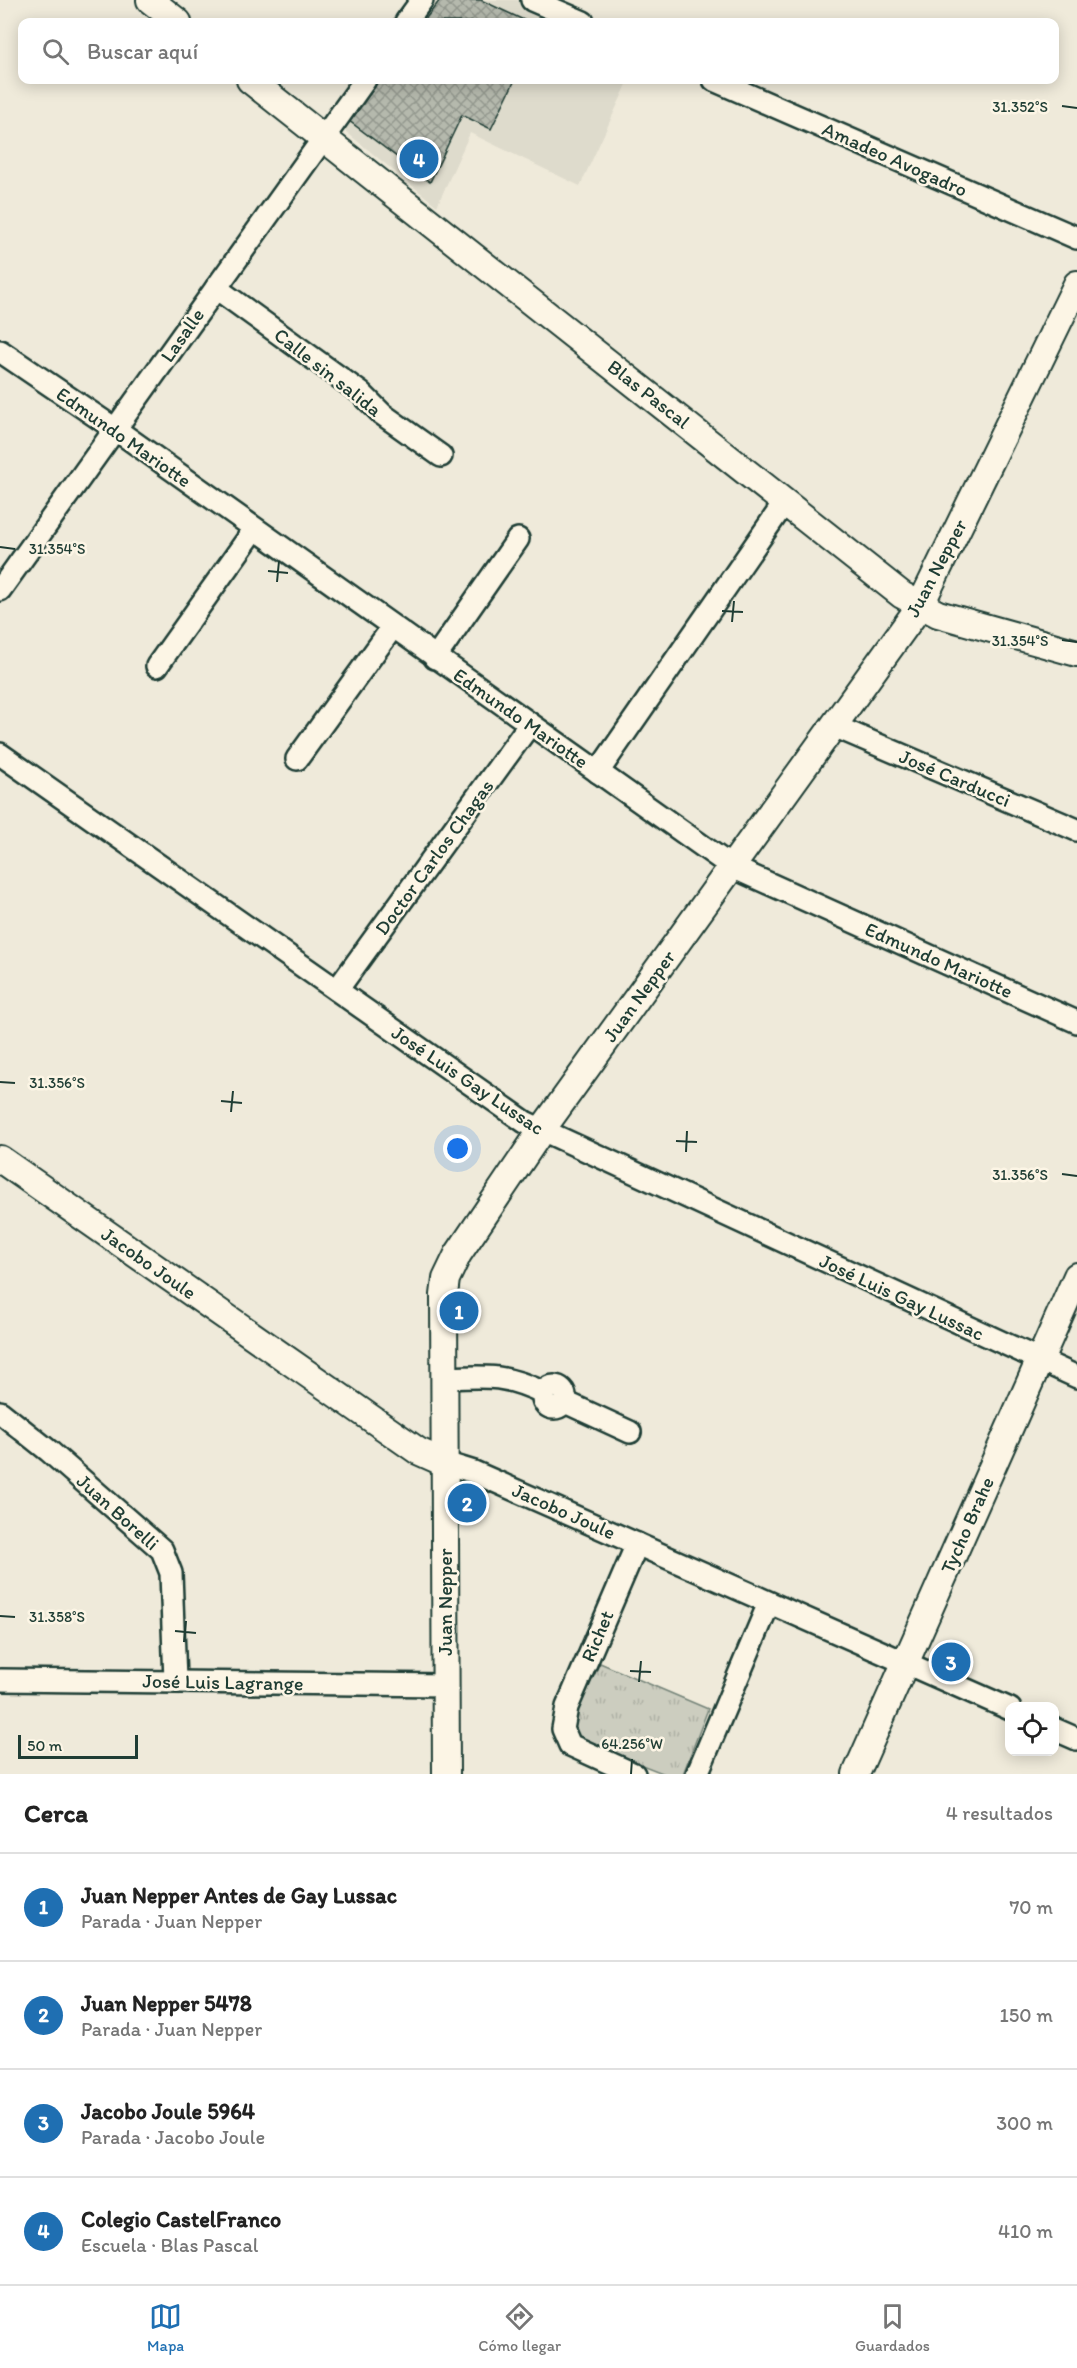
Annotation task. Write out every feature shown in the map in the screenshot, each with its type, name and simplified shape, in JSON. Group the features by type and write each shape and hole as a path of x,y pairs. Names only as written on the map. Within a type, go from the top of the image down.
{"main road":[{"path":"150,0 173,18"},
{"name":"Blas Pascal","path":"255,84 920,606 938,614 1077,653"},
{"name":"Juan Nepper","path":"446,1774 444,1295 451,1265 541,1131 920,606 1077,284"},
{"name":"Jacobo Joule","path":"0,1159 418,1451 445,1462"},
{"name":"Tycho Brahe","path":"856,1774 1077,1276"}],"street":[{"path":"409,18 422,0"},
{"path":"532,0 574,18"},
{"name":"Lasalle","path":"0,591 7,566 116,429 362,84"},
{"name":"Amadeo Avogadro","path":"723,84 1077,238"},
{"name":"Calle sin salida","path":"216,288 361,393 382,414 441,456"},
{"name":"Edmundo Mariotte","path":"0,351 116,429 254,530 732,867 1077,1022"},
{"path":"598,772 785,502"},
{"path":"157,666 254,530"},
{"path":"435,658 518,539"},
{"path":"297,759 392,628"},
{"name":"Doctor Carlos Chagas","path":"338,990 530,724"},
{"name":"José Carducci","path":"834,726 1077,830"},
{"name":"José Luis Gay Lussac","path":"0,754 541,1131 1077,1377"},
{"path":"444,1378 500,1376 521,1382 544,1393 544,1402 552,1409 562,1406 565,1402 630,1432"},
{"name":"Juan Borelli","path":"0,1412 49,1451 162,1550 171,1573 175,1681"},
{"name":"Jacobo Joule","path":"445,1462 474,1472 1005,1707"},
{"name":"Richet","path":"634,1774 570,1745 563,1730 567,1707 637,1544"},
{"path":"697,1774 770,1602"},
{"name":"José Luis Lagrange","path":"0,1680 446,1685"},
{"path":"1059,1731 1077,1739"}],"shaded area":[{"path":"418,0 527,0 570,18 406,18"},
{"path":"360,84 627,84 580,186 470,133 437,206 334,122"}],"green space":[{"path":"600,1663 708,1709 683,1774 665,1774 578,1740 573,1719"}],"building":[{"path":"440,0 481,0 519,18 426,18"},
{"path":"376,84 513,84 491,129 462,115 430,182 348,120"}],"place":[{"name":"Colegio CastelFranco","path":"419,159"},
{"name":"Juan Nepper Antes de Gay Lussac","path":"459,1311"},
{"name":"Juan Nepper 5478","path":"467,1503"},
{"name":"Jacobo Joule 5964","path":"951,1662"}]}
